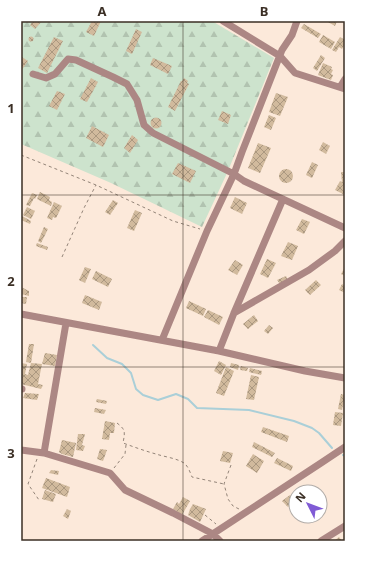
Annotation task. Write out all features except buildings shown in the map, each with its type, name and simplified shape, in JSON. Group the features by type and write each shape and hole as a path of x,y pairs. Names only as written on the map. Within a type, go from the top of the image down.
{"street":[{"path":"162,340 206,231 234,174 282,50 292,35 297,21"},
{"path":"228,22 280,56 295,73 342,88 345,78"},
{"path":"33,74 46,78 55,74 68,59 76,60 113,77 126,84 137,100 144,125 153,133 234,174 244,181 345,228"},
{"path":"219,351 283,199"},
{"path":"234,313 309,270 336,251 345,241"},
{"path":"21,314 219,351 305,372 345,378"},
{"path":"42,453 66,323"},
{"path":"202,541 345,447"},
{"path":"21,450 42,453 110,473 125,490 213,534 220,541"},
{"path":"321,541 345,526"}],"path":[{"path":"21,156 96,185 173,221 206,231"},
{"path":"62,257 96,185"},
{"path":"110,473 125,454 126,444 123,442 125,433 122,427 117,423"},
{"path":"126,444 138,449 168,456 185,463 192,477 224,484"},
{"path":"39,500 28,484 42,453"},
{"path":"231,465 224,484 228,499 233,506 247,512"},
{"path":"205,515 218,526"}],"green space":[{"path":"21,21 212,21 274,58 228,171 202,227 111,183 21,144"}],"waterway":[{"path":"93,345 107,358 122,364 131,373 136,389 143,395 158,400 176,394 188,399 197,408 249,410 294,421 312,428 319,433 332,448"}]}
